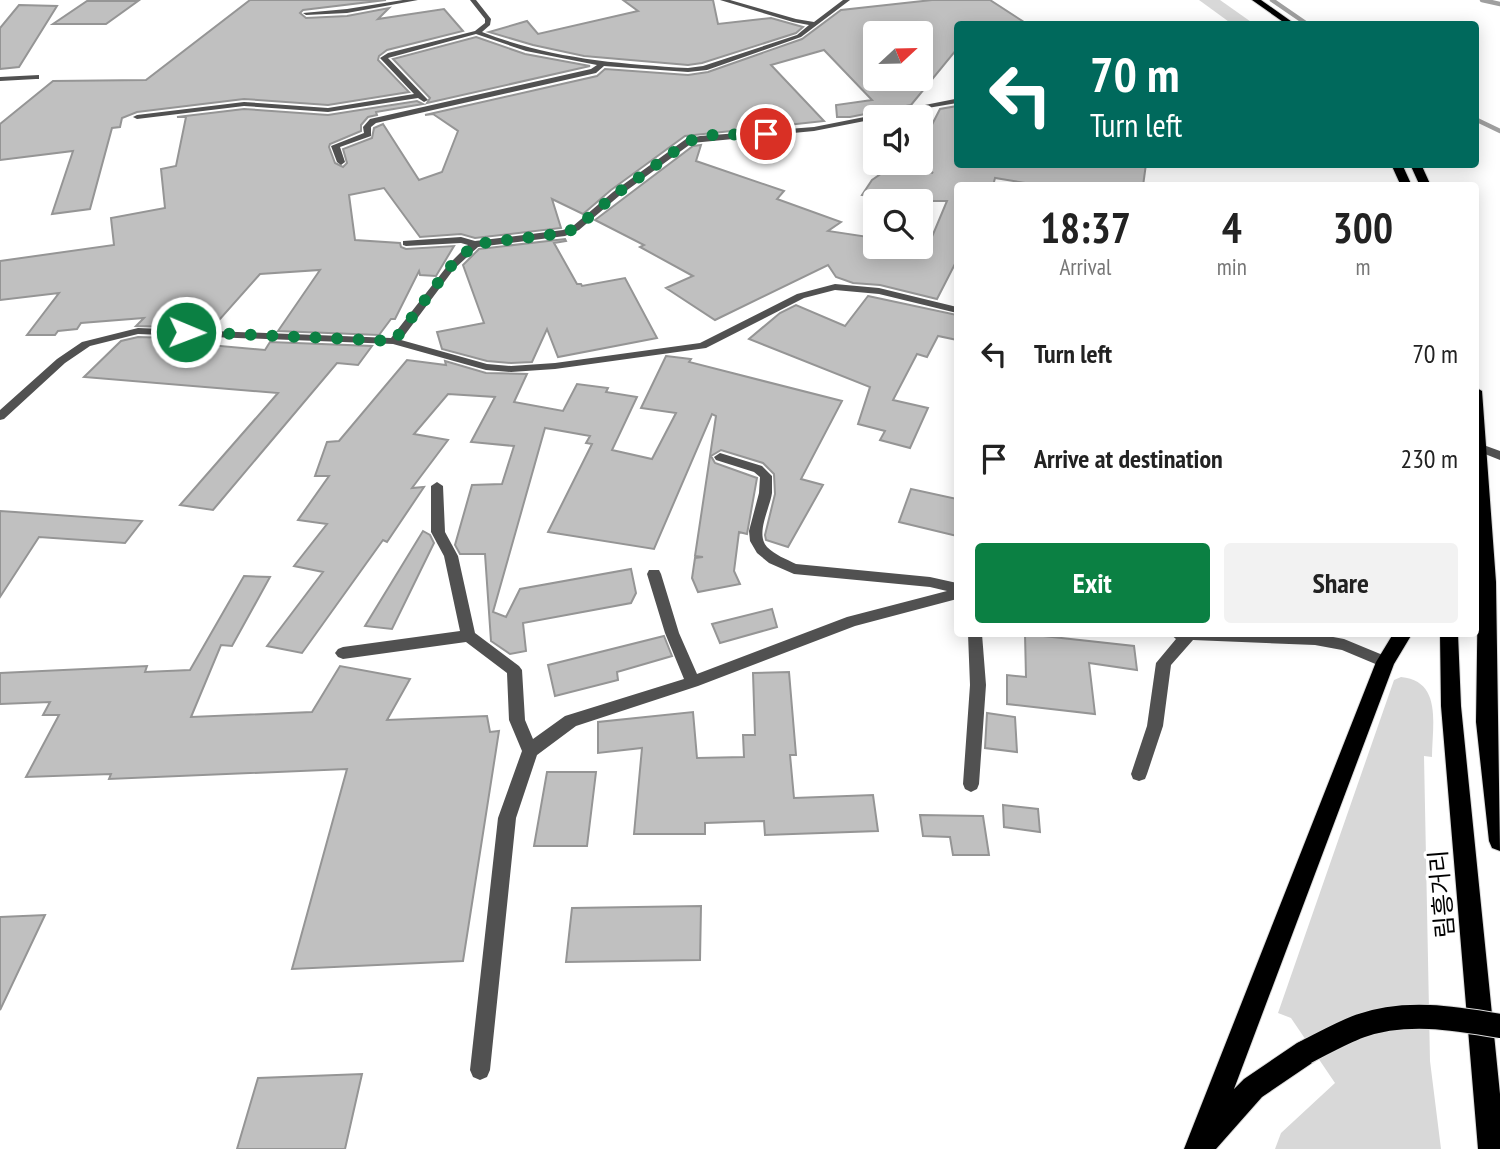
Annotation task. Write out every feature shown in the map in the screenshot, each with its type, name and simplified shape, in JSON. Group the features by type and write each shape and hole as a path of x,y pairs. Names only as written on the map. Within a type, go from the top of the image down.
{"main road":[{"path":"1252,2 1274,21"},
{"path":"1252,2 1286,21"},
{"path":"1479,462 1487,582 1486,722 1500,841"},
{"path":"1198,1148 1385,662 1401,637"},
{"name":"림흥거리","path":"1449,637 1451,706 1492,1149"},
{"path":"1486,722 1500,743"},
{"path":"1198,1148 1253,1088 1306,1052 1362,1026 1406,1017 1455,1018 1500,1026"}],"street":[{"path":"306,13 347,11 415,0"},
{"path":"429,106 384,58 390,54 477,32 488,24 488,19 473,0"},
{"path":"723,0 795,21 816,24"},
{"path":"477,32 525,51 602,65 704,68 799,36 847,0"},
{"path":"341,162 335,146 368,134 367,127 373,121 429,106 593,71 602,65"},
{"path":"0,79 36,77"},
{"path":"138,117 244,104 328,110 420,95"},
{"path":"406,243 461,240 475,244 565,233 576,228 616,194 689,141 814,129 954,101"},
{"path":"394,341 450,267 475,244"},
{"path":"0,416 86,344 117,334 138,331 394,341 486,367 511,369 555,366 702,346 803,296 834,287 868,290 954,309"},
{"path":"1479,447 1500,456"},
{"path":"720,457 758,469 766,476 755,538 761,551 776,562 794,569 954,586"},
{"path":"438,486 438,532 451,556 468,636 514,670 517,720 530,751"},
{"path":"654,574 672,633 693,682"},
{"path":"480,1070 507,818 530,751 571,721 693,682 852,621 954,595"},
{"path":"343,653 468,636"},
{"path":"971,784 978,685 975,637"},
{"path":"1139,774 1155,726 1164,663 1181,637"},
{"path":"1291,637 1344,645 1385,662"}],"shaded area":[{"path":"1199,0 1220,0 1250,21 1228,21"},
{"path":"1401,677 1414,680 1424,687 1432,707 1432,757 1424,756 1430,1061 1441,1149 1275,1149 1281,1133 1335,1083 1291,1018 1278,1013 1394,680"}],"building":[{"path":"250,0 386,0 303,10 300,13 306,18 347,16 389,8 378,19 444,9 463,31 387,50 379,56 378,60 409,92 328,105 244,99 137,112 122,118 120,127 112,128 90,209 52,214 73,151 0,160 0,124 53,81 146,80"},
{"path":"623,0 713,0 718,24 771,18 803,27 796,33 688,65 584,56 489,32 527,21 538,34 638,11"},
{"path":"932,0 990,0 1022,21 954,21 954,53 933,78 933,21 863,21 863,91 824,50 771,65 824,121 685,136 583,214 552,199 561,228 475,238 461,234 420,237 384,188 349,195 355,240 400,243 401,247 406,249 454,246 436,276 420,275 419,271 395,319 391,319 379,335 278,331 320,270 260,274 212,328 136,326 144,318 81,323 77,329 58,331 55,335 27,335 59,293 0,300 0,261 114,245 111,218 165,208 161,169 176,166 186,117 177,117 244,109 328,115 417,101 423,104 376,112 377,115 368,117 361,125 361,131 330,144 329,147 335,163 343,167 347,163 343,149 372,138 374,128 383,124 419,180 442,172 458,131 433,114 425,115 597,76 605,69 688,75 708,72 802,39 841,10"},
{"path":"87,1 138,1 106,24 53,24"},
{"path":"19,5 57,6 19,67 0,69 0,28"},
{"path":"476,37 525,54 590,66 427,103 430,98 393,59"},
{"path":"863,91 922,91 911,105 863,105 863,114 837,117 836,105 872,100"},
{"path":"954,107 954,168 1145,168 1144,182 1019,182 995,178 994,182 954,182 954,266 937,299 880,285 853,283 836,277 828,265 715,320 666,288 693,276 640,247 644,245 595,220 693,146 701,145 696,161 784,191 777,199 841,222 828,231 863,236 863,259 933,259 933,234 947,201 933,201 933,189 866,189 879,175 933,175 933,123 940,109"},
{"path":"566,241 554,243 577,284 582,286 625,278 657,338 558,357 547,329 532,362 487,361 442,349 437,332 484,323 463,265 479,249"},
{"path":"868,296 954,314 954,339 938,336 927,357 917,354 893,400 928,408 910,448 880,440 885,431 858,424 870,387 749,339 780,313 796,305 845,326"},
{"path":"138,337 203,339 198,344 265,350 270,342 372,346 358,365 337,363 213,510 180,505 278,393 84,377 121,341"},
{"path":"666,356 691,359 689,362 842,401 801,479 823,485 788,547 766,540 765,535 775,494 774,474 763,463 721,450 711,456 715,463 757,478 747,534 739,532 734,571 740,584 698,592 692,578 695,558 703,557 695,556 716,416 712,414 654,549 548,532 592,444 586,443 590,436 545,428 493,612 506,617 520,589 631,569 636,593 631,603 523,623 526,651 510,654 491,641 485,554 460,554 455,545 472,485 502,484 514,446 471,442 495,397 448,394 414,434 448,440 412,488 424,487 387,542 383,540 302,653 267,646 323,572 294,566 327,524 298,520 329,476 315,476 327,442 339,441 407,360 446,365 445,361 486,373 527,374 514,402 563,411 577,384 608,388 606,392 637,397 612,450 652,459 676,413 641,408"},
{"path":"911,489 954,498 954,535 899,522"},
{"path":"0,511 142,521 125,543 39,537 0,597"},
{"path":"423,531 430,535 434,543 392,629 365,626"},
{"path":"244,576 270,577 232,646 221,645 191,717 312,712 340,666 410,679 387,720 487,716 490,732 499,731 463,961 292,969 347,769 109,779 111,774 26,777 59,715 43,715 50,702 0,704 0,673 147,666 145,672 190,670"},
{"path":"772,609 777,627 720,643 712,624"},
{"path":"664,636 672,656 617,672 618,680 555,696 548,665"},
{"path":"1025,637 1052,637 1134,646 1137,670 1089,663 1095,714 1007,704 1007,675 1026,677"},
{"path":"789,672 796,755 790,755 794,798 873,795 878,831 765,835 764,821 705,823 705,834 634,834 642,748 598,753 598,722 693,712 697,758 744,757 743,735 755,735 753,673"},
{"path":"987,713 1015,717 1017,752 985,748"},
{"path":"547,772 596,772 587,846 534,846"},
{"path":"1003,805 1038,809 1040,832 1004,827"},
{"path":"920,815 983,816 989,855 953,855 950,837 923,836"},
{"path":"701,906 700,960 566,962 572,908"},
{"path":"45,915 0,1010 0,917"},
{"path":"362,1074 345,1149 237,1149 258,1078"}],"waterway":[{"path":"1272,0 1303,21"},
{"path":"1482,0 1500,4"},
{"path":"1479,121 1500,131"}],"route":[{"path":"186,332 394,341 450,267 475,244 565,233 576,228 616,194 689,141 710,135 766,134"}]}
